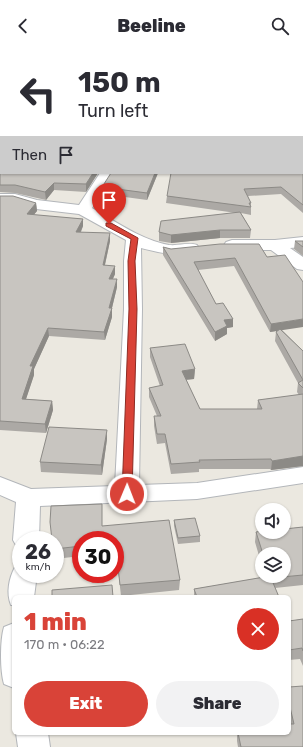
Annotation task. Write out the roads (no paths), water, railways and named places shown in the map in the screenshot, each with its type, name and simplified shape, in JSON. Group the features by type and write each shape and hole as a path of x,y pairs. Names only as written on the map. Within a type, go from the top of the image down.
{"street":[{"path":"83,210 106,174"},
{"path":"0,198 15,198 36,204 83,210 145,244 170,250 213,246 275,245 303,242"},
{"path":"127,494 133,309 132,261 134,238"},
{"path":"275,245 303,265"},
{"path":"0,485 28,498 197,491 303,475"},
{"path":"26,531 28,498"},
{"path":"21,595 23,583"},
{"path":"32,735 34,747"}]}
